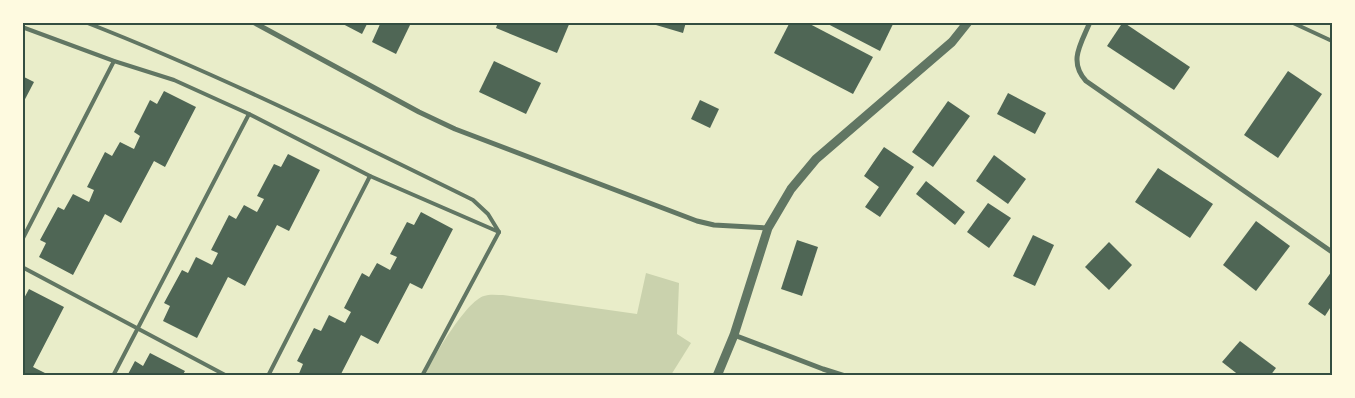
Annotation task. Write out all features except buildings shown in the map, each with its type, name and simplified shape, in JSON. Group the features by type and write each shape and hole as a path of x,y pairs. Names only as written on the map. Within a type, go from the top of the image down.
{"street":[{"path":"253,22 419,112 455,129 697,221 714,225 768,228"},
{"path":"717,376 734,335 768,228 791,189 816,159 952,42 968,22"},
{"path":"1090,22 1078,52 1076,63 1079,73 1086,81 1332,252"},
{"path":"734,335 845,376"}],"lane":[{"path":"85,22 187,63 473,200 488,214 499,232"},
{"path":"1291,22 1332,41"},
{"path":"22,27 114,61 174,80 249,114 370,176 499,232"},
{"path":"22,240 114,61"},
{"path":"112,376 249,114"},
{"path":"268,376 370,176"},
{"path":"422,376 499,232"},
{"path":"22,267 227,376"}],"green space":[{"path":"646,273 679,283 677,334 691,343 671,375 424,376 459,319 468,308 484,296 503,295 637,314"}]}
